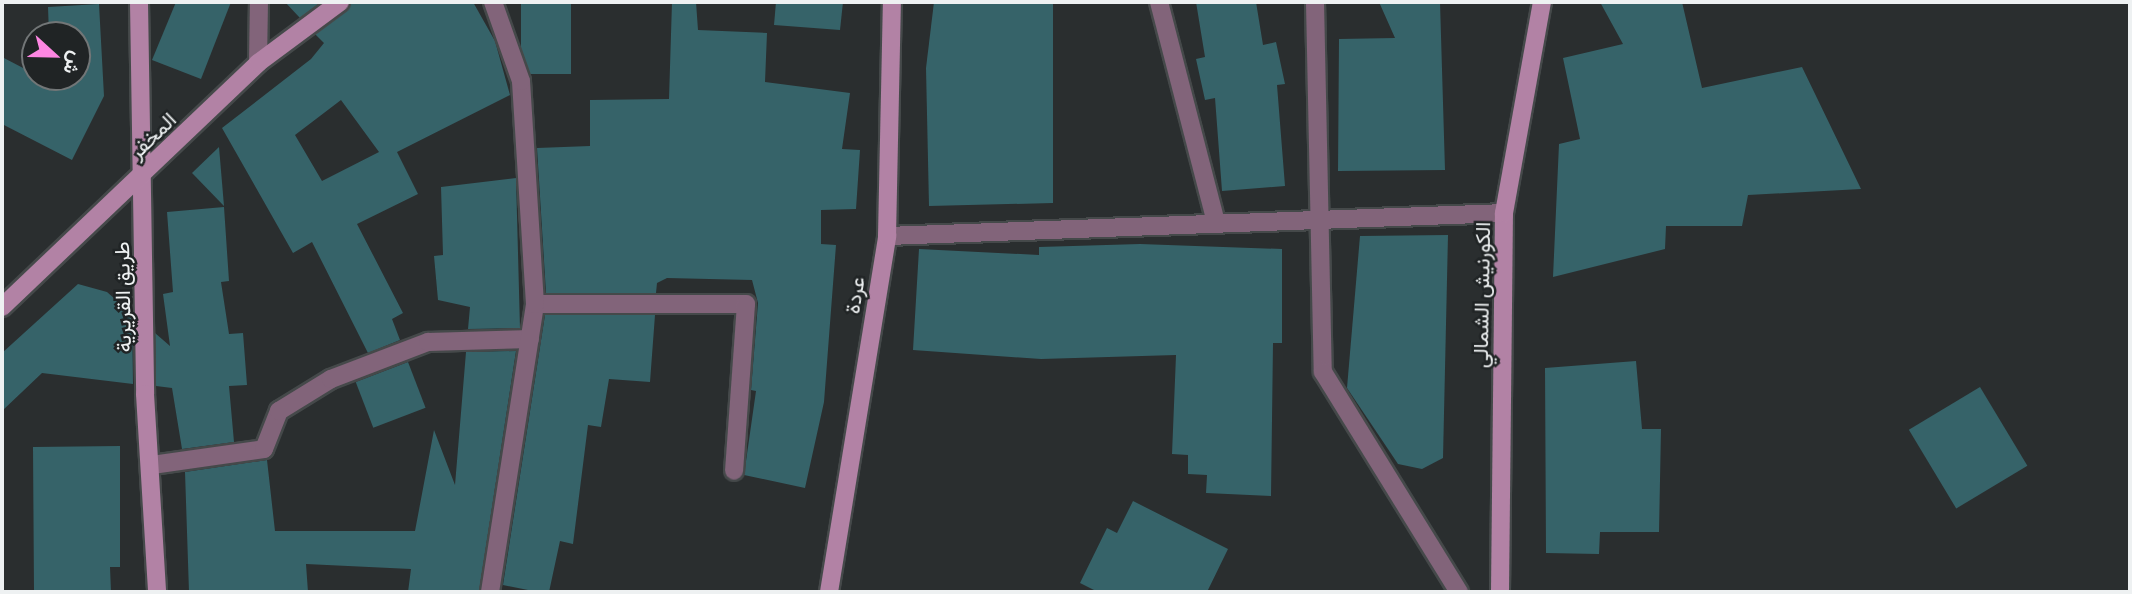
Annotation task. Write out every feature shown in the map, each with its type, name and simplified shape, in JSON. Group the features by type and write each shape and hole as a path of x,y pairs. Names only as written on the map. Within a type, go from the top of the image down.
{"street":[{"name":"طريق القريرية","path":"139,2 157,592"},
{"path":"258,63 259,2"},
{"name":"المخفر","path":"2,307 143,176 258,63 340,2"},
{"path":"490,592 535,304 522,81 493,2"},
{"name":"عردة","path":"829,592 887,236 892,2"},
{"path":"1159,2 1216,223"},
{"path":"1315,2 1316,218 1323,372 1459,592"},
{"name":"الكورنيش الشمالي","path":"1500,592 1504,214 1542,2"},
{"path":"887,236 1316,218 1504,214"},
{"path":"535,304 746,304 734,471"},
{"path":"152,465 264,449 279,411 331,379 428,342 530,339"}],"building":[{"path":"176,2 231,2 201,79 152,60"},
{"path":"285,2 321,2 300,18"},
{"path":"351,2 473,2 495,41 510,95 397,152 418,194 357,224 403,313 392,319 400,340 368,353 312,242 293,253 222,128 311,59 324,43 315,34","holes":["341,100 379,152 322,181 295,135"]},
{"path":"521,2 571,2 571,74 521,74"},
{"path":"672,2 696,2 698,30 767,33 765,82 850,93 842,149 860,150 856,209 821,210 821,244 836,245 824,402 805,488 744,475 756,391 751,390 758,303 752,280 667,278 657,283 656,293 546,293 537,148 590,146 590,100 669,99"},
{"path":"776,2 843,2 840,30 774,25"},
{"path":"934,2 1053,2 1053,203 929,206 926,68"},
{"path":"1196,2 1256,2 1263,45 1276,42 1285,84 1277,85 1285,186 1222,191 1215,98 1205,100 1196,59 1205,57"},
{"path":"1379,2 1440,2 1445,170 1338,171 1339,39 1395,38"},
{"path":"1600,2 1682,2 1702,88 1802,67 1861,189 1748,195 1742,226 1666,226 1665,249 1553,277 1559,144 1580,139 1563,58 1623,44"},
{"path":"99,4 104,96 72,160 2,124 2,57 21,67 21,91 91,91 91,21 48,21 48,7"},
{"path":"219,147 224,206 192,173"},
{"path":"516,178 520,328 468,329 470,307 438,300 434,256 443,255 441,187"},
{"path":"224,207 229,281 221,282 229,334 243,333 247,385 229,386 234,442 182,449 172,388 156,386 155,333 170,346 163,294 173,292 167,212"},
{"path":"1448,235 1443,458 1422,469 1398,464 1347,388 1360,236"},
{"path":"1140,244 1282,249 1282,343 1273,343 1271,496 1206,493 1207,475 1188,474 1188,455 1172,454 1176,355 1041,359 913,350 919,249 1039,255 1039,247"},
{"path":"78,284 107,292 132,314 133,384 42,373 2,411 2,353"},
{"path":"545,315 655,315 650,382 609,379 601,427 588,425 573,544 560,541 549,592 538,592 503,585"},
{"path":"516,351 479,592 408,592 411,569 306,564 308,592 189,592 185,472 267,460 275,531 415,531 434,430 455,485 466,352"},
{"path":"1636,361 1642,429 1661,429 1659,532 1600,532 1599,554 1546,553 1545,368"},
{"path":"408,362 426,408 373,428 356,382"},
{"path":"1980,387 2027,466 1956,509 1909,430"},
{"path":"120,446 120,567 110,567 111,592 34,592 33,447"},
{"path":"1133,501 1228,549 1207,592 1098,592 1080,583 1107,528 1117,533"}]}
